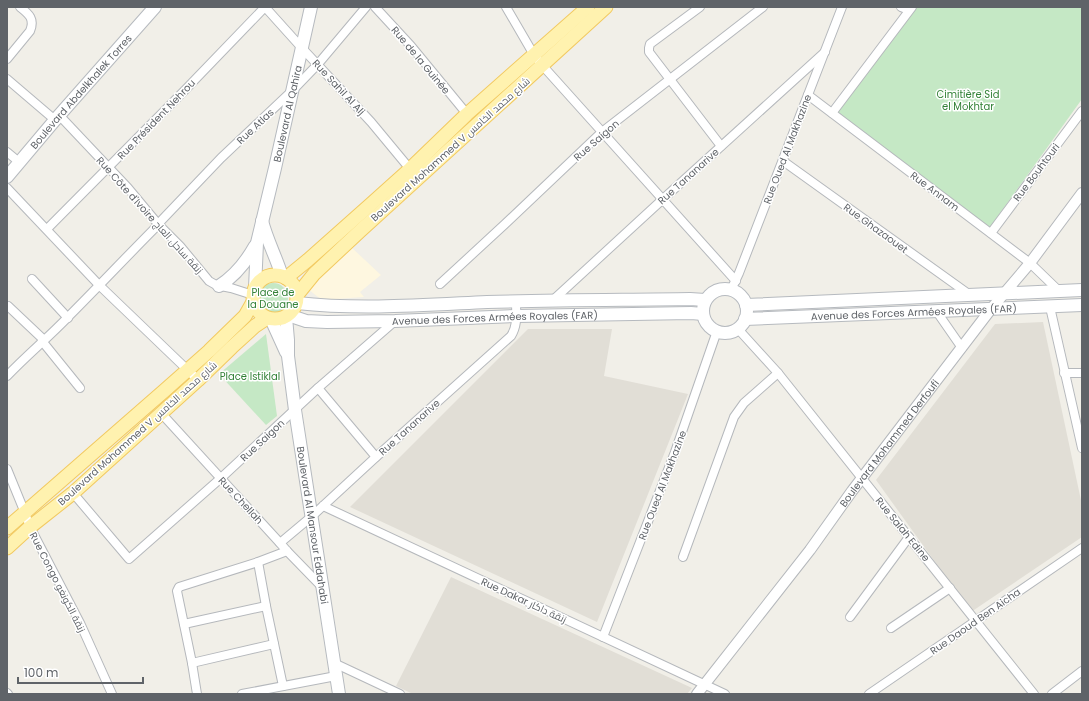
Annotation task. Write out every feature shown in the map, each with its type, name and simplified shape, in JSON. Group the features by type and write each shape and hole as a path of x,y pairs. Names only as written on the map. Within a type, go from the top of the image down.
{"main road":[{"name":"Boulevard Abdelkhalek Torres","path":"7,177 57,117 155,7"},
{"name":"Boulevard Al Qahira","path":"253,295 257,243 311,7"},
{"name":"Boulevard Mohammed V شارع محمد الخامس","path":"284,277 308,260 410,169 467,114 534,55 579,12 588,7"},
{"name":"Boulevard Mohammed V شارع محمد الخامس","path":"297,299 314,274 606,7"},
{"name":"Boulevard Al Qahira","path":"262,220 268,242 284,277"},
{"path":"219,286 240,268 257,243"},
{"path":"276,275 284,277 292,282 296,288 297,299 294,310 287,316 276,320 258,312 253,295 258,282 263,278 276,275"},
{"path":"734,285 746,305 747,312 741,324 728,333 717,331 710,327 705,321 703,307 705,300 716,290 734,285"},
{"name":"Avenue des Forces Armées Royales (FAR)","path":"746,305 1082,290"},
{"name":"Boulevard Mohammed V شارع محمد الخامس","path":"7,528 188,370 245,316 253,295"},
{"name":"Avenue des Forces Armées Royales (FAR)","path":"297,299 326,306 366,307 516,301 705,300"},
{"name":"Avenue des Forces Armées Royales (FAR)","path":"741,324 1082,305"},
{"name":"Avenue des Forces Armées Royales (FAR)","path":"287,316 313,322 396,321 516,316 703,314"},
{"path":"287,316 288,356"},
{"name":"Boulevard Mohammed V شارع محمد الخامس","path":"7,548 30,527 73,493 198,380 255,326 269,318"},
{"path":"269,318 288,356"},
{"name":"Boulevard Al Mansour Eddahabi","path":"288,356 311,517 339,694"}],"street":[{"path":"7,59 30,31 32,26 32,20 28,13 20,7"},
{"name":"Rue Sahil Al Alj","path":"265,7 371,122 410,169"},
{"name":"Rue Président Nehrou","path":"47,230 265,7"},
{"name":"Rue Atlas","path":"7,376 43,340 68,318 221,158 292,91 318,64 366,7"},
{"name":"Rue de la Guinée","path":"375,7 411,46 467,114"},
{"path":"506,7 542,66 662,199 734,285"},
{"path":"700,7 650,44 649,52 721,146"},
{"name":"Rue Saigon","path":"440,284 602,132 763,7"},
{"name":"Rue Oued Al Makhazine","path":"734,285 842,7"},
{"path":"901,7 911,8"},
{"path":"832,113 911,8"},
{"path":"579,12 579,32"},
{"name":"Rue Tananarive","path":"552,301 662,199 825,52"},
{"name":"Rue Côte d'Ivoire زنقة ساحل العاج","path":"7,79 57,117 128,188 158,224 180,246 208,281 219,286 253,295"},
{"name":"Rue Annam","path":"808,95 1030,263 1058,290"},
{"name":"Rue Bouhtouri","path":"991,233 1082,111"},
{"path":"7,152 19,162"},
{"name":"Rue Ghazaouet","path":"783,161 970,295"},
{"path":"7,188 99,285 198,380"},
{"name":"Boulevard Mohammed Derfoufi","path":"697,694 810,550 991,309 1030,263 1082,194"},
{"path":"32,280 68,318"},
{"name":"Rue Tananarive","path":"280,542 311,517 376,456 511,336 516,326 516,301"},
{"path":"8,306 43,340 80,388"},
{"path":"1050,307 1064,373 1081,437 1082,448"},
{"path":"937,312 962,348"},
{"name":"Rue Saigon","path":"73,493 129,559 221,478 318,388 396,321"},
{"name":"Rue Salah Edine","path":"741,324 778,373 1034,694"},
{"name":"Rue Oued Al Makhazine","path":"603,637 675,452 717,331"},
{"path":"683,557 734,417 744,403 778,373"},
{"path":"1064,373 1082,373"},
{"path":"318,388 376,456"},
{"name":"Rue Chellah","path":"161,413 280,542 287,552 322,587"},
{"name":"Rue Congo زنقة الكونغو","path":"7,469 26,513 30,527 80,623 112,694"},
{"name":"Rue Dakar زنقة داكار","path":"323,506 725,694"},
{"path":"850,617 909,537"},
{"name":"Rue Daoud Ben Aicha","path":"873,693 975,620 1082,548"},
{"path":"197,694 177,591 179,587 287,552"},
{"path":"258,562 283,686"},
{"path":"891,628 950,588"},
{"path":"184,624 266,606"},
{"path":"192,663 274,644"},
{"path":"334,664 400,694"},
{"path":"1052,694 1082,671"},
{"path":"242,694 336,676"}],"shaded area":[{"path":"350,246 381,275 360,292 364,297 322,300 305,287"},
{"path":"1043,322 1082,505 1082,537 971,612 876,480 995,324"},
{"path":"528,329 612,329 604,376 688,394 597,622 350,507"},
{"path":"451,577 692,688 687,694 413,694 396,686"}],"green space":[{"name":"Cimitière Sid el Mokhtar","path":"916,7 1082,7 1082,99 988,230 833,116"},
{"name":"Place de la Douane","path":"273,283 284,287 288,298 284,309 273,313 262,309 258,298 262,287"},
{"name":"Place Istiklal","path":"266,334 277,416 266,425 219,374"}]}
